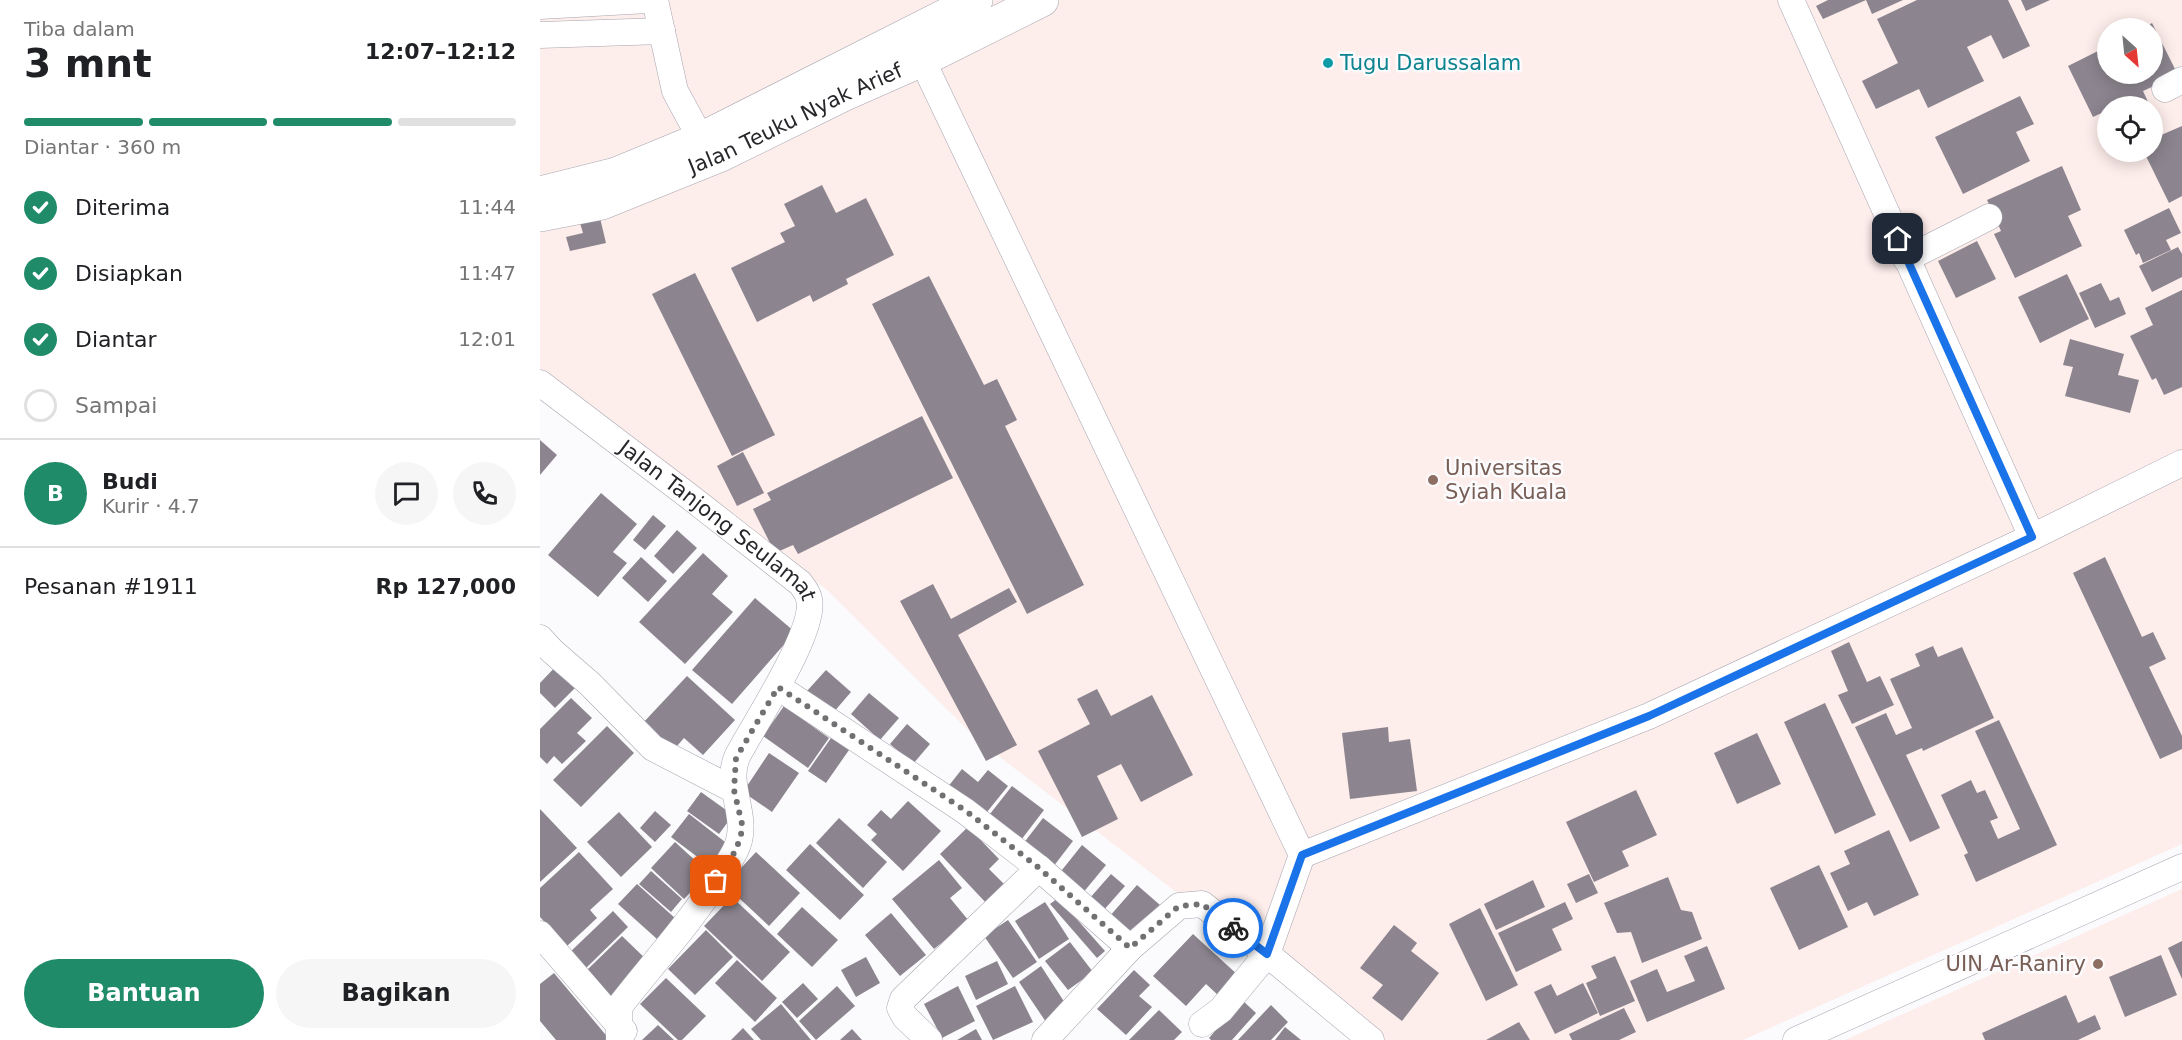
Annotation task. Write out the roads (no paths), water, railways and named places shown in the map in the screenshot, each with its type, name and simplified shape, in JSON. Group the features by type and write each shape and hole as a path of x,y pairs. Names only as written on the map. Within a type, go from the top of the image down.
{"main road":[{"name":"Jalan Teuku Nyak Arief","path":"540,215 602,203 625,194 721,154 843,95 916,46 976,0"},
{"name":"Jalan Teuku Nyak Arief","path":"540,193 616,174 916,46 984,27 1042,0"}],"street":[{"path":"540,6 648,0"},
{"path":"655,0 675,91 701,139"},
{"path":"1791,0 2032,537"},
{"path":"540,35 662,31"},
{"path":"916,46 1302,855 1267,954 1221,1010 1202,1024"},
{"path":"1906,259 1989,217"},
{"name":"Jalan Tanjong Seulamat","path":"540,383 690,496 805,589 810,601 807,621 778,687 736,758 734,790 742,824 736,850 697,912 654,961 622,1003 619,1010 624,1035"},
{"path":"1302,855 1649,716 2032,537 2182,463"},
{"path":"540,638 590,684 653,748 734,790"},
{"path":"778,687 966,811 1039,868 1130,948"},
{"path":"1796,1040 2182,867"},
{"path":"929,1040 905,1017 900,1008 903,999 1039,868"},
{"path":"1045,1040 1130,948 1179,906 1202,904 1371,1040"},
{"path":"540,934 624,1035"}],"place":[{"name":"Tugu Darussalam","path":"1328,63"},
{"name":"Universitas Syiah Kuala","path":"1433,480"},
{"name":"UIN Ar-Raniry","path":"2098,964"}]}
